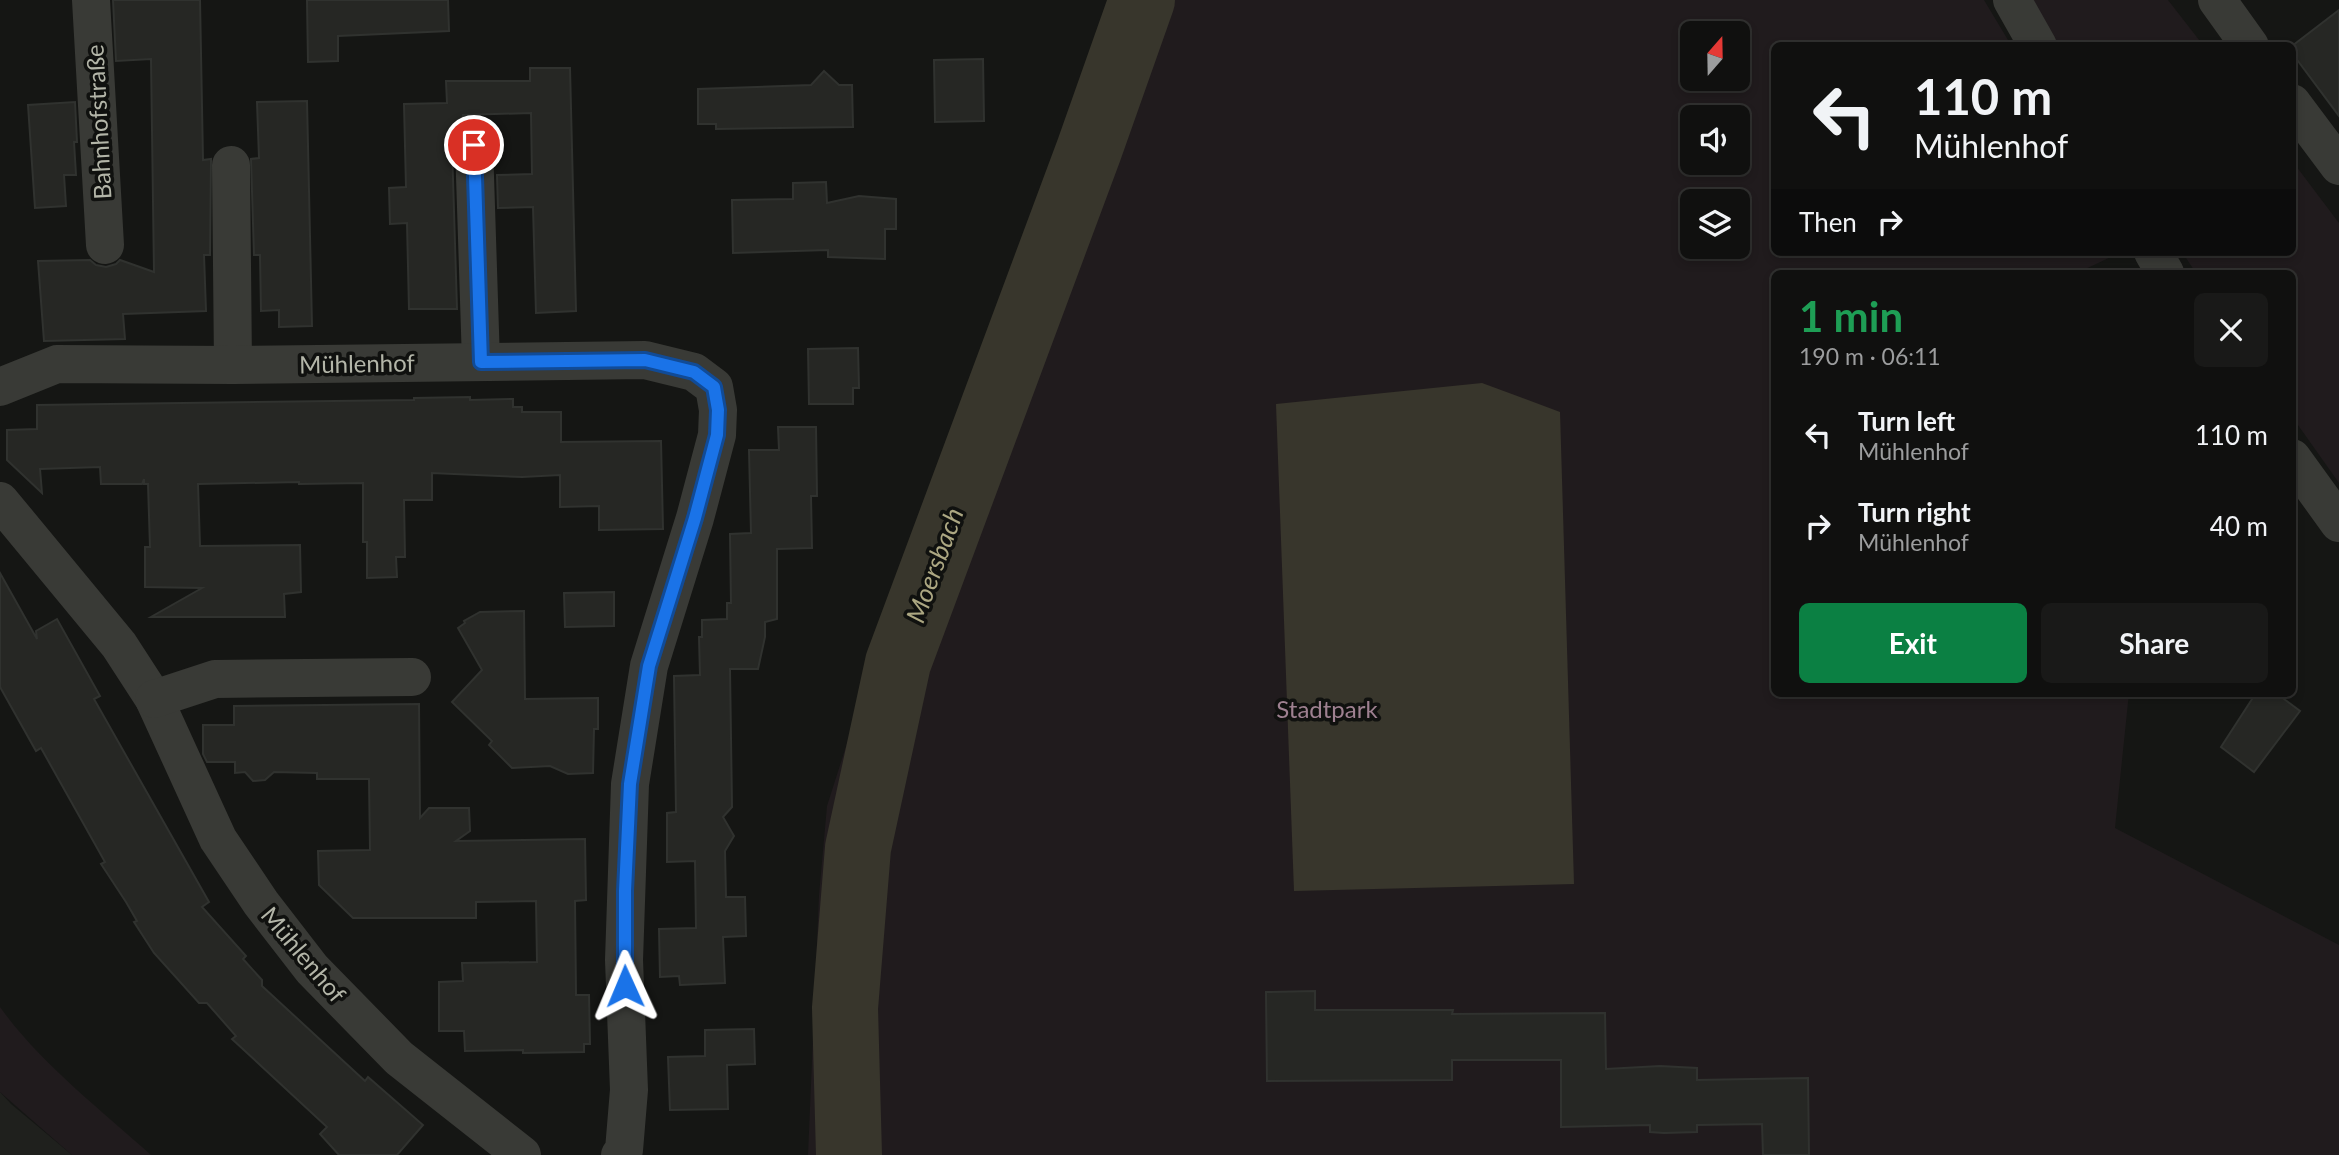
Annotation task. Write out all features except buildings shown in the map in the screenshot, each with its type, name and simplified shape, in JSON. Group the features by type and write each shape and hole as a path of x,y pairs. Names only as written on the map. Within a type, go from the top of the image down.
{"street":[{"name":"Bahnhofstraße","path":"90,0 105,244"},
{"path":"2012,0 2036,42"},
{"path":"2231,3 2248,42"},
{"path":"2296,108 2339,166"},
{"path":"474,145 481,362"},
{"path":"231,165 233,365"},
{"name":"Mühlenhof","path":"0,387 57,364 233,365 645,360 694,372 714,387 718,410 717,435 695,518 649,666 630,784 624,960 629,1090 624,1153"},
{"path":"2296,464 2339,523"},
{"name":"Mühlenhof","path":"0,501 119,645 154,699 218,839 261,903 312,970 400,1058 522,1155"},
{"path":"154,699 215,679 412,677"}],"shaded area":[{"path":"1482,383 1560,412 1574,884 1294,891 1276,404"},
{"path":"0,1092 11,1104 72,1155 0,1155"}],"green space":[{"name":"Stadtpark","path":"1119,0 1984,0 2009,42 1771,42 1771,256 2113,256 2083,270 1771,270 1771,697 2129,697 2115,828 2339,945 2339,1155 808,1155 819,895 827,806 920,514 993,319"},
{"path":"2028,0 2168,0 2201,42 2054,42"},
{"path":"2296,166 2339,223 2339,483 2296,422 2296,270 2194,270 2185,256 2296,256"},
{"path":"0,1007 52,1066 151,1155 72,1155 0,1092"}],"waterway":[{"name":"Moersbach","path":"849,1155 845,1008 858,848 898,663 1142,0"}],"route":[{"path":"474,145 481,362 645,360 694,372 714,387 718,410 717,435 695,518 649,666 630,784 625,891 625,986"}]}
